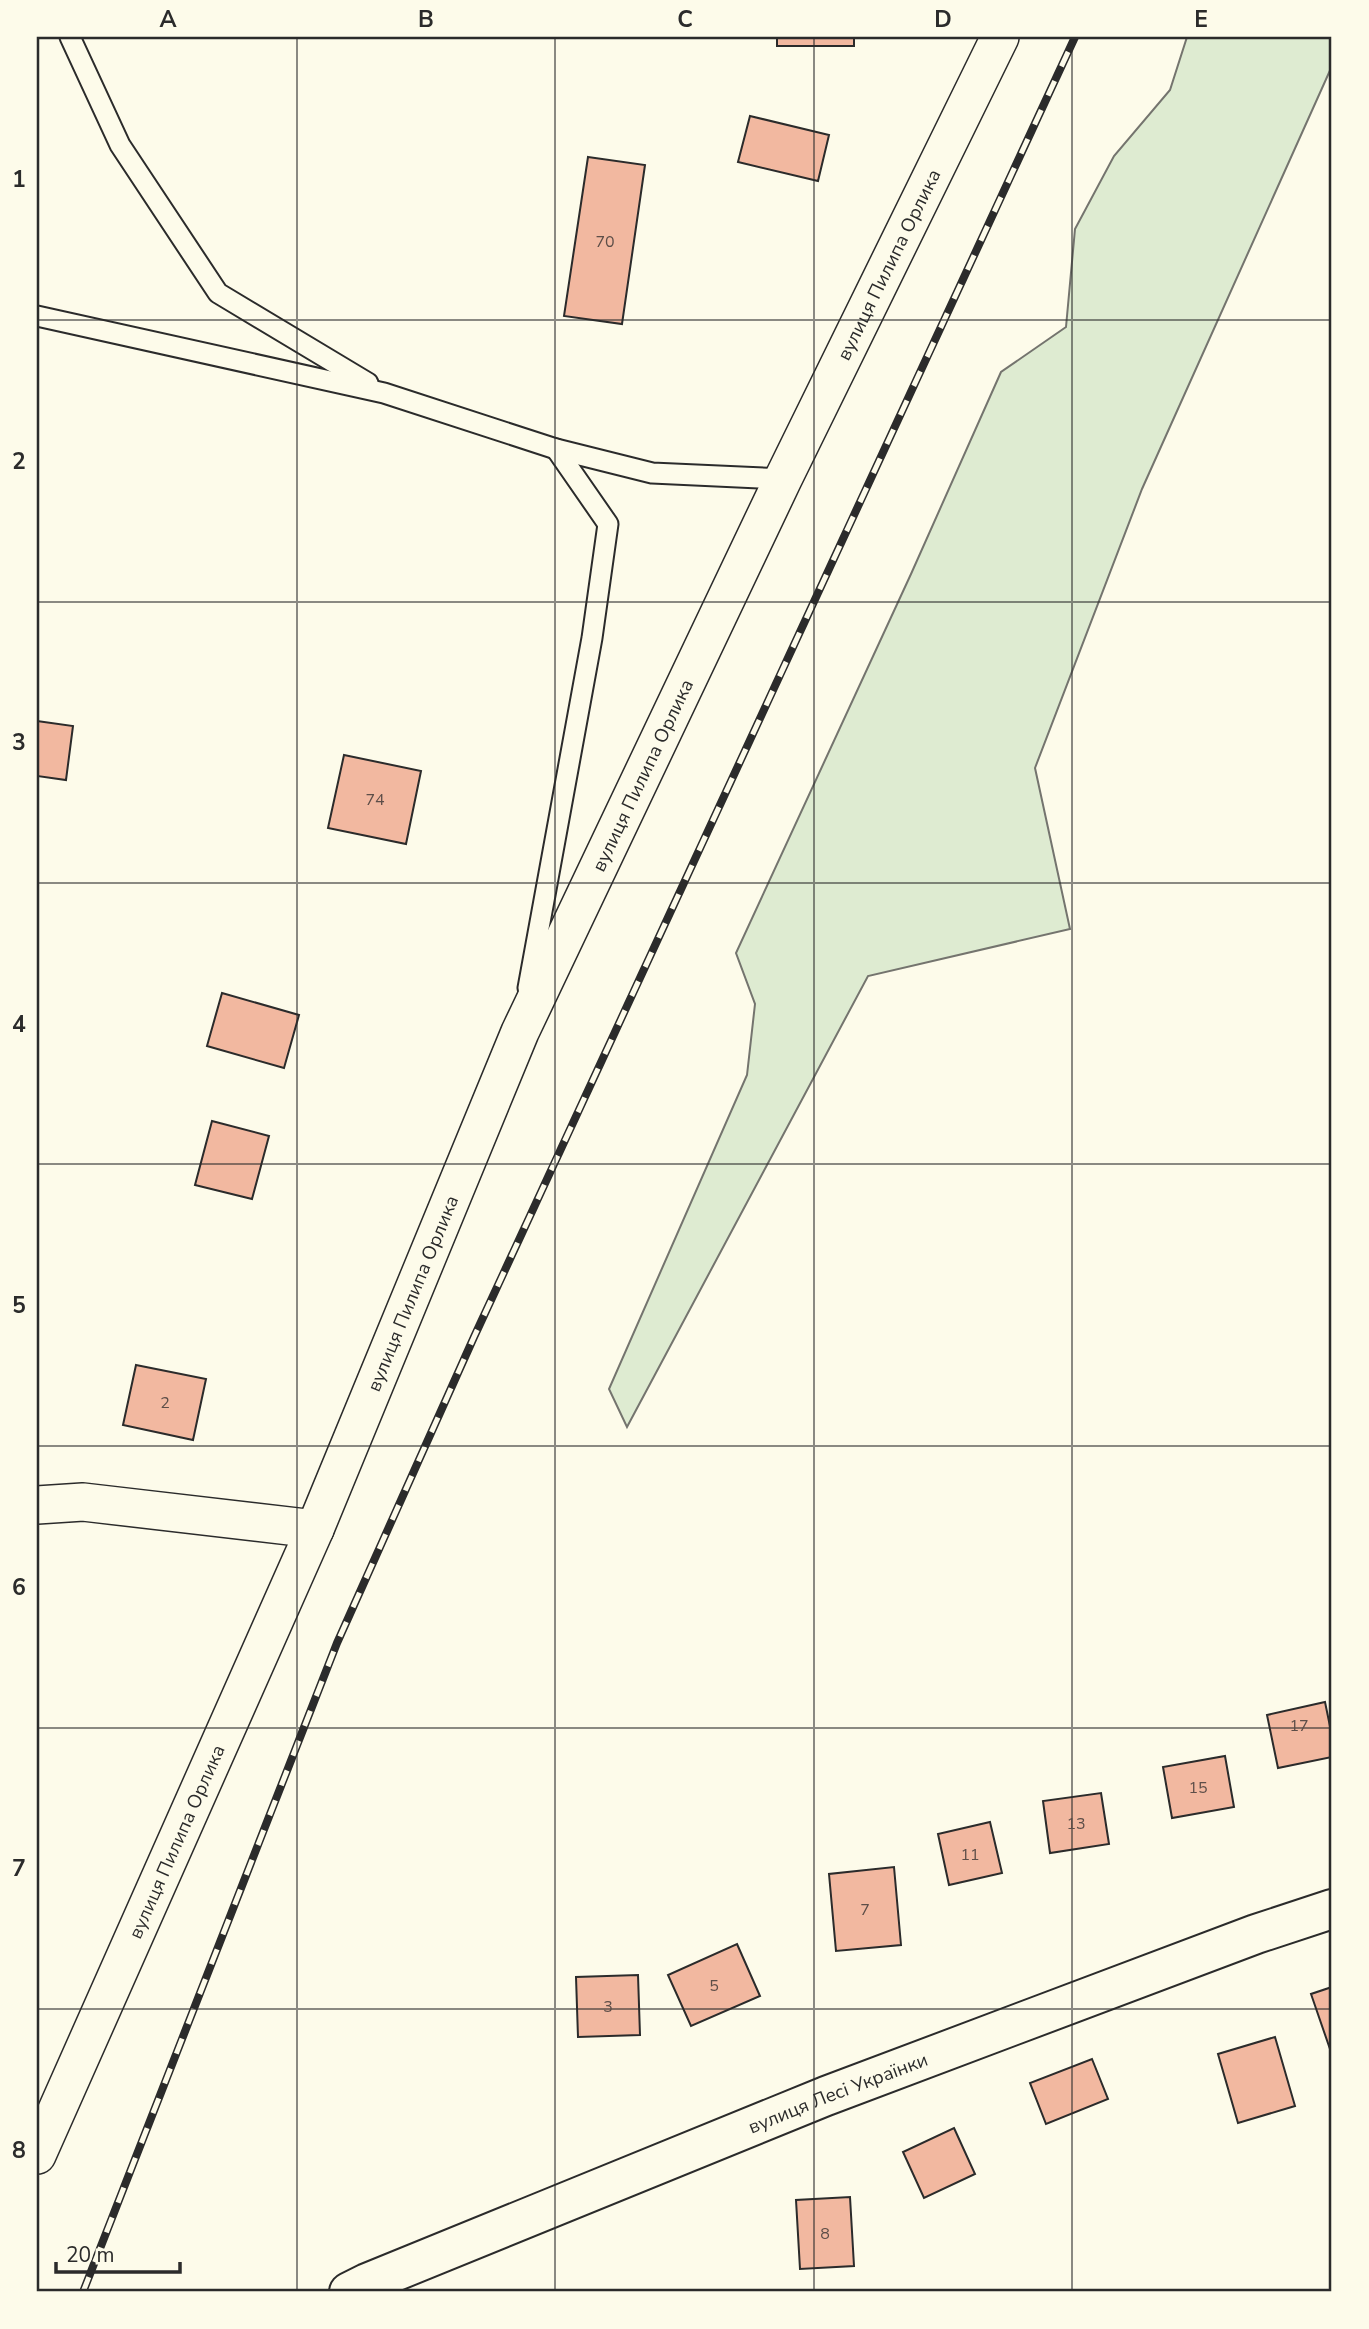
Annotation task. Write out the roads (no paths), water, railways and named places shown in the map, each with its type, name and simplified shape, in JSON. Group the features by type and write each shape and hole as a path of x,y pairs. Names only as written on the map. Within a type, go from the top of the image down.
{"street":[{"name":"вулиця Пилипа Орлика","path":"37,2155 315,1529 520,1032 783,479 1000,37"},
{"path":"37,1505 83,1502 315,1529"},
{"name":"вулиця Лесі Українки","path":"349,2292 826,2096 1256,1934 1332,1909"}],"lane":[{"path":"70,37 120,145 219,293 384,393"},
{"path":"37,316 384,393 556,449 653,473 783,479"},
{"path":"520,1032 592,638 608,524 556,449"}],"railway":[{"path":"83,2292 337,1643 474,1337 1075,37"}]}
